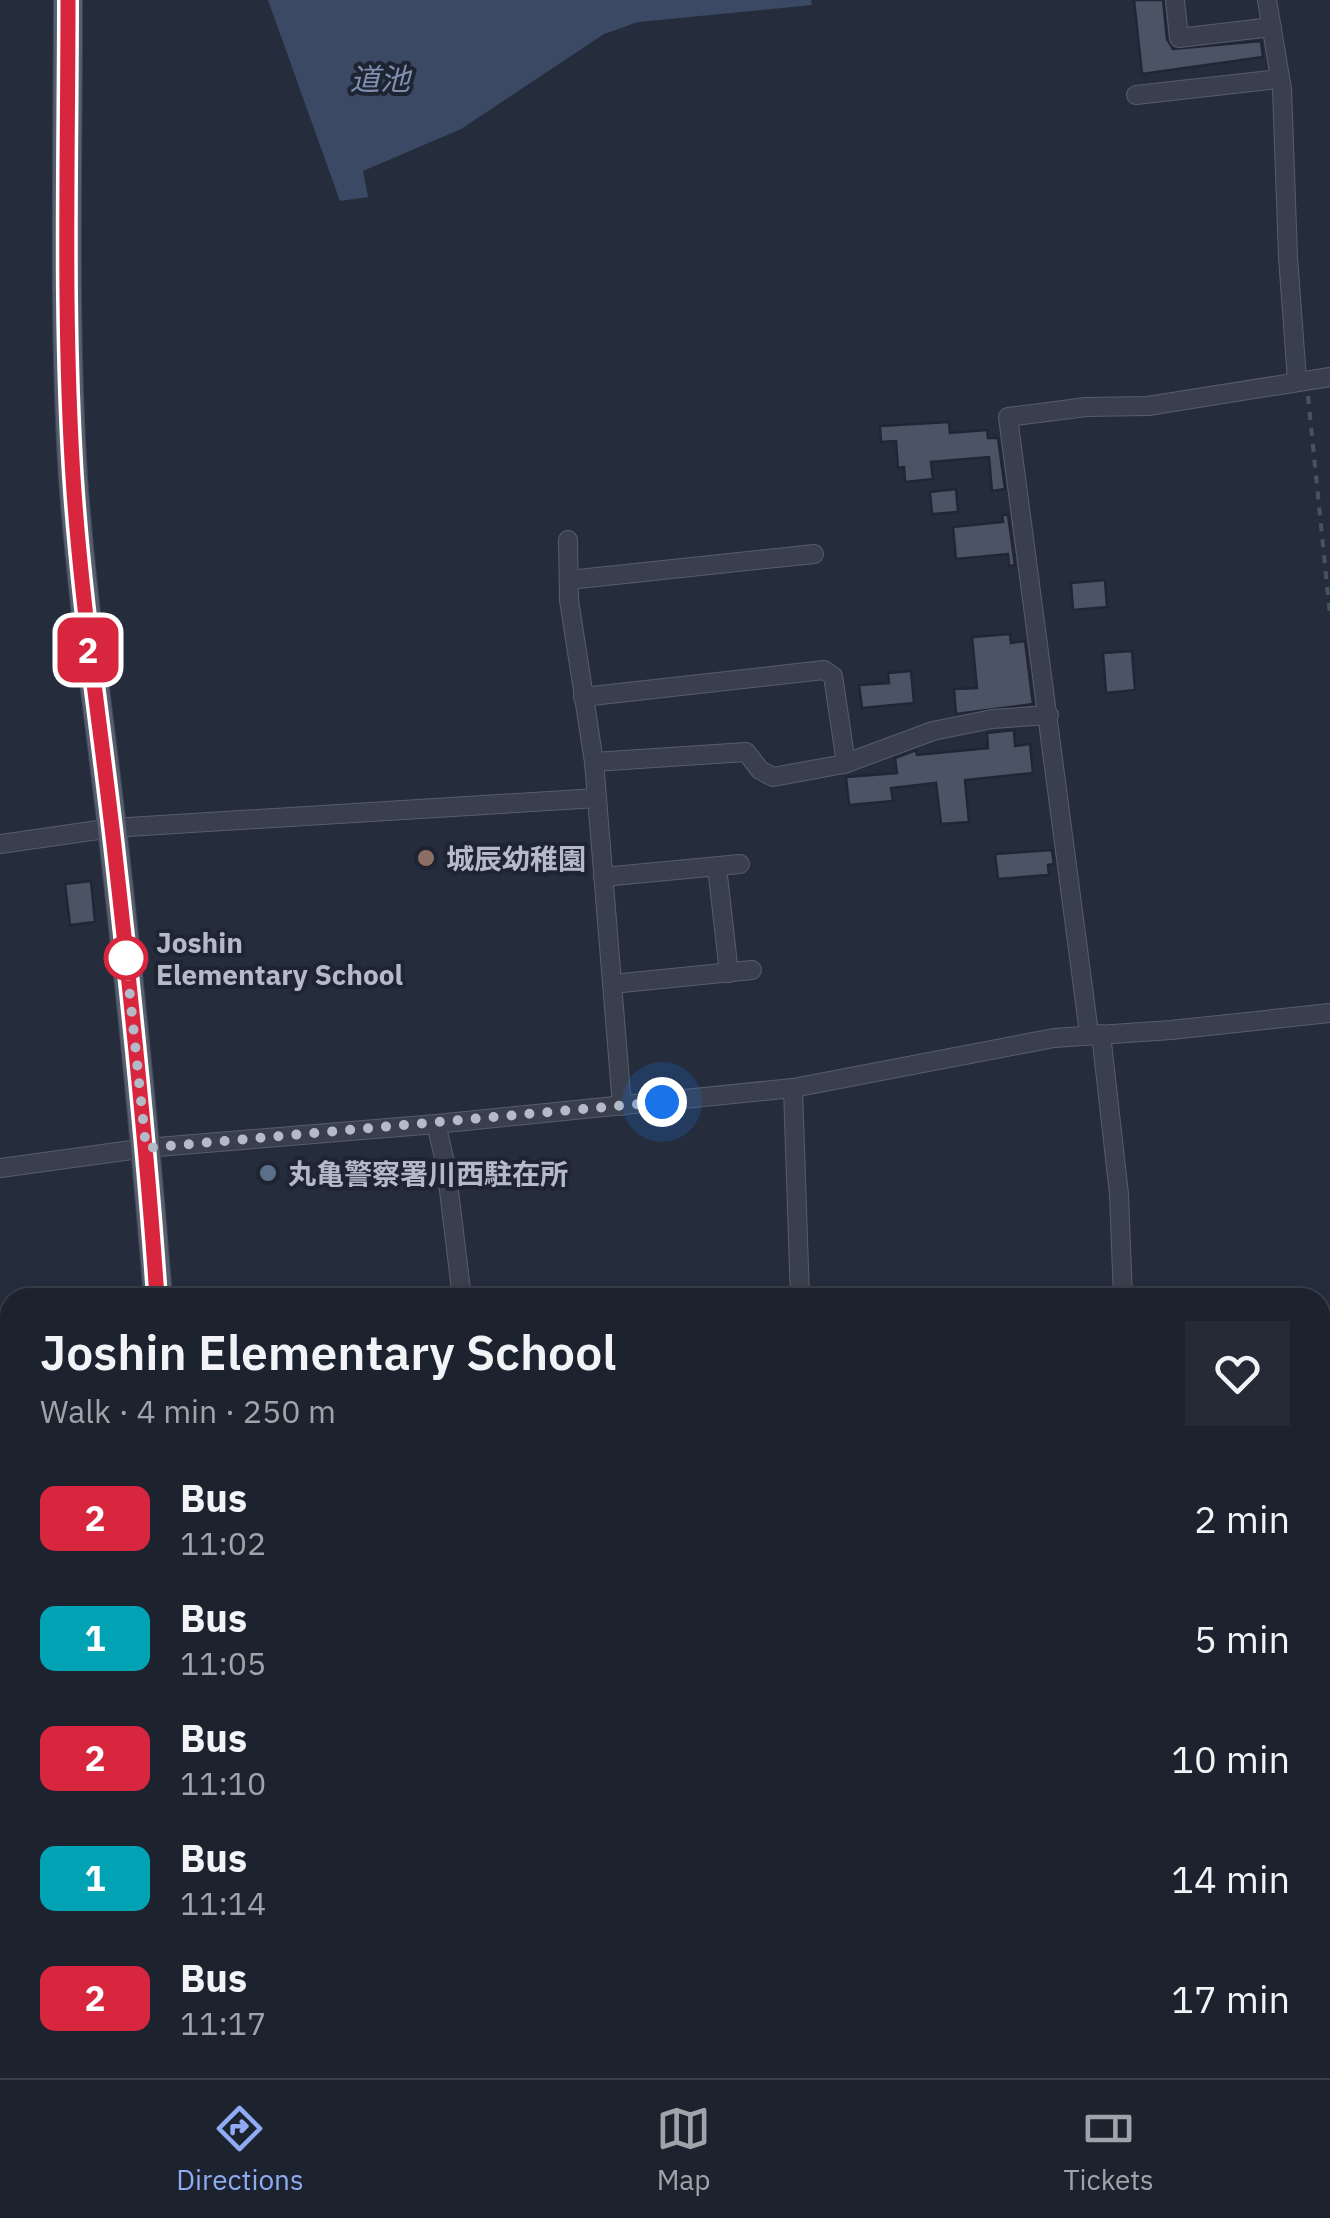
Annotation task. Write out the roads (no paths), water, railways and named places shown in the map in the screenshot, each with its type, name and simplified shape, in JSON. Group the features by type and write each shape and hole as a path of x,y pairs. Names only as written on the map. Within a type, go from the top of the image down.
{"main road":[{"path":"68,0 68,300 73,474 86,630 112,828 146,1148 157,1288"}],"street":[{"path":"1175,0 1180,38 1272,27"},
{"path":"1267,0 1279,79 1297,380"},
{"path":"1136,95 1279,79"},
{"path":"1123,1288 1119,1194 1066,877 1049,715 1008,417 1086,407 1148,406 1330,377"},
{"path":"568,540 568,580 594,762 622,1106"},
{"path":"568,580 814,554"},
{"path":"583,697 824,670 833,676 846,763"},
{"path":"594,762 746,752 760,770 772,777 846,763 933,731 992,719 1049,715"},
{"path":"0,844 112,828 597,798"},
{"path":"603,878 740,864"},
{"path":"717,867 729,973"},
{"path":"612,984 752,970"},
{"path":"0,1168 146,1148 793,1088 1095,1034 1330,1013"},
{"path":"793,1088 800,1288"},
{"path":"436,1124 446,1166 461,1288"}],"water":[{"name":"道池","path":"268,0 811,0 812,5 638,22 604,34 461,129 363,171 368,197 340,201"}],"place":[{"name":"城辰幼稚園","path":"426,858"},
{"name":"Joshin Elementary School","path":"126,958"},
{"name":"丸亀警察署川西駐在所","path":"268,1173"}]}
